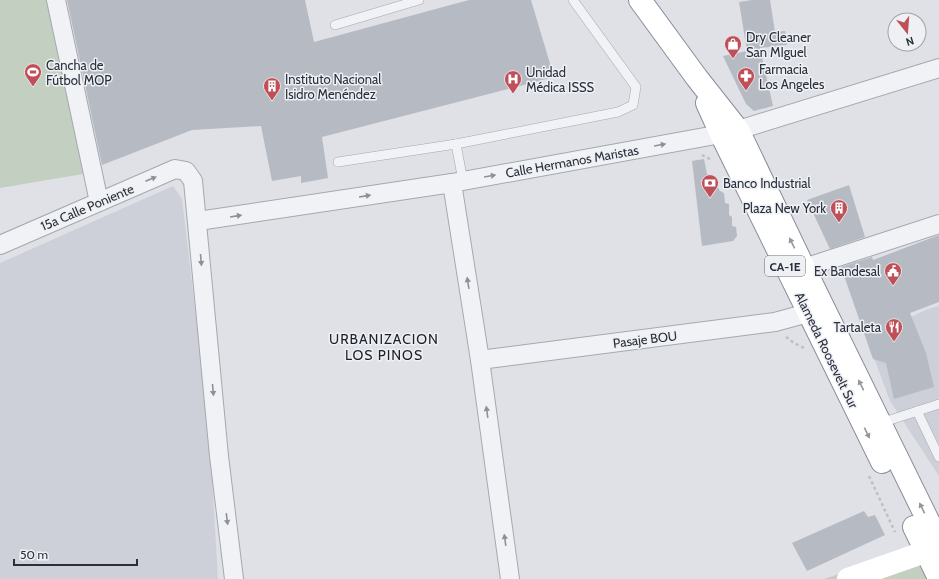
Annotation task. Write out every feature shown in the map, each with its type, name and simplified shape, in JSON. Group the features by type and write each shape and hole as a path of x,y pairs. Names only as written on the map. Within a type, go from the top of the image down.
{"main road":[{"name":"Alameda Roosevelt Sur","path":"640,0 697,78 729,132 804,268 878,420 935,548 939,578"},
{"name":"Alameda Roosevelt Sur","path":"729,132 808,313 935,548"},
{"path":"848,579 935,548"}],"street":[{"path":"56,0 99,202"},
{"name":"Calle Hermanos Maristas","path":"198,221 457,182 729,132 939,68"},
{"name":"15a Calle Poniente","path":"0,245 175,169 186,171 193,181 198,221"},
{"path":"457,182 510,579"},
{"path":"198,221 219,456 234,579"},
{"path":"804,268 939,224"},
{"name":"Pasaje BOU","path":"480,360 775,322 808,313"}],"lane":[{"path":"335,25 419,0"},
{"path":"338,162 456,144 618,112 633,105 636,87 573,0"},
{"path":"456,144 457,182"},
{"path":"878,420 890,420 939,404"},
{"path":"917,411 939,457"}],"shaded area":[{"path":"173,186 182,199 209,426 218,579 0,579 0,263"},
{"path":"939,306 939,476 890,401 864,331 911,317 928,309"}],"green space":[{"name":"Cancha de Fútbol MOP","path":"0,0 49,0 83,174 0,188"},
{"path":"919,547 935,579 824,579"}],"building":[{"name":"Instituto Nacional Isidro Menéndez","path":"67,0 305,0 314,42 469,0 531,0 554,77 322,137 328,178 301,183 301,176 272,181 261,126 192,130 102,165"},
{"path":"770,0 775,32 785,31 787,45 760,48 773,106 754,111 746,104 723,56 747,51 739,2"},
{"name":"Banco Industrial","path":"704,159 707,174 711,176 720,191 724,193 725,203 729,204 729,215 732,217 732,226 736,227 737,236 733,241 702,246 692,161"},
{"name":"Plaza New York","path":"849,185 865,237 830,249 807,200"},
{"name":"Ex Bandesal","path":"939,235 939,302 910,313 926,353 934,387 894,399 886,363 873,359 841,267 872,257 873,260"},
{"path":"864,511 868,517 875,515 885,535 807,571 792,543"}],"place":[{"name":"Dry Cleaner San MIguel","path":"733,59"},
{"name":"Cancha de Fútbol MOP","path":"33,87"},
{"name":"Farmacia Los Angeles","path":"746,91"},
{"name":"Unidad Médica ISSS","path":"513,94"},
{"name":"Instituto Nacional Isidro Menéndez","path":"272,101"},
{"name":"Banco Industrial","path":"710,198"},
{"name":"Plaza New York","path":"839,223"},
{"name":"Ex Bandesal","path":"893,286"},
{"name":"Tartaleta","path":"894,342"}],"district":[{"name":"URBANIZACION LOS PINOS","path":"384,348"}]}
